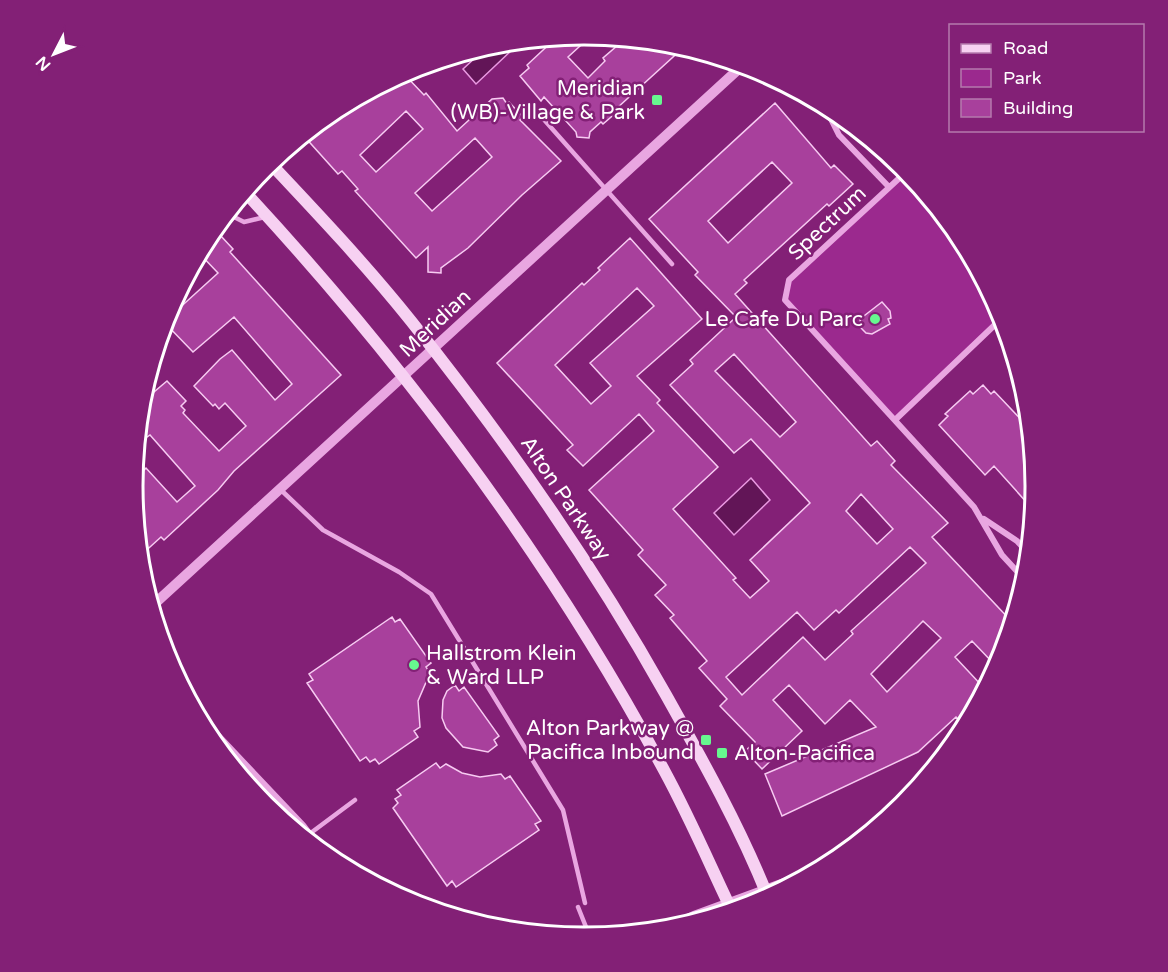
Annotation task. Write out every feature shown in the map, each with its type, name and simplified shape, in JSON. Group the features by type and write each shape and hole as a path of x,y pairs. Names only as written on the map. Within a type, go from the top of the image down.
{"main road":[{"name":"Alton Parkway","path":"277,169 385,290 434,350 545,498 618,612 708,770 764,888"},
{"path":"250,198 334,291 405,377 480,475 578,623 665,772 711,862 728,903"}],"street":[{"name":"Meridian","path":"158,601 405,377 736,72"},
{"name":"Spectrum","path":"832,121 839,135 889,187"},
{"name":"Spectrum","path":"900,178 789,280 785,300 983,519 1002,555 1017,571"},
{"path":"895,420 994,325"},
{"name":"Spectrum","path":"983,519 1021,545"}],"lane":[{"path":"539,114 609,189 672,264"},
{"path":"235,217 244,222 267,216"},
{"path":"281,490 322,530 399,572 431,594 563,810 585,903"},
{"path":"311,832 355,800"},
{"path":"578,907 586,927"}],"green space":[{"path":"899,177 916,195 951,241 980,291 994,325 895,420 785,300 789,280"}],"shaded area":[{"path":"511,51 476,84 463,69 474,59"},
{"path":"751,478 770,500 734,535 714,513"}],"building":[{"path":"581,45 568,57 588,78 605,61 603,58 616,46 676,54 616,109 618,111 590,132 589,138 577,137 576,132 544,97 541,101 520,76 529,68 527,65 546,47"},
{"path":"411,81 424,95 426,93 457,131 492,99 503,98 523,117 520,120 561,161 522,195 468,248 441,268 441,273 428,272 428,247 416,258 355,191 358,189 342,171 338,174 309,142 363,104","holes":["406,111 423,129 376,172 360,155","475,138 492,157 432,211 415,193"]},
{"path":"775,103 831,168 834,165 853,184 829,206 827,204 744,280 747,283 735,294 871,446 877,441 895,461 891,465 948,523 932,537 1006,615 989,659 972,641 955,657 979,683 958,719 956,717 918,752 782,816 765,774 876,727 850,700 825,724 789,685 773,700 802,731 762,769 745,751 755,742 720,706 727,699 699,668 707,661 670,618 674,615 655,595 666,585 638,555 643,550 589,490 654,431 639,414 583,466 567,450 573,445 497,363 582,283 584,285 600,270 598,268 630,238 702,319 637,376 660,400 657,403 718,467 673,509 736,578 733,580 750,598 769,581 750,560 810,503 751,439 734,453 670,385 693,364 690,360 736,317 695,275 698,272 649,219","holes":["772,162 792,183 728,243 708,221","637,288 654,306 590,363 611,386 591,404 555,365","734,354 796,422 780,437 715,371","861,494 893,529 877,544 846,511","910,547 926,563 851,631 853,634 825,660 803,637 742,695 726,677 797,612 814,630 836,610 839,613","923,621 941,638 887,692 871,674"]},
{"path":"221,236 233,249 230,252 341,375 234,471 218,490 164,540 161,537 148,549 144,515 144,470 146,468 177,502 195,486 150,435 146,436 153,393 167,381 186,401 181,406 185,410 183,413 219,451 246,426 225,403 219,409 215,404 213,406 194,386 220,359 232,350 275,400 292,384 234,317 193,352 172,330 182,306 218,273 205,260"},
{"name":"Le Cafe Du Parc","path":"882,302 890,311 891,318 888,319 890,324 872,334 866,333 861,328 860,319"},
{"path":"983,385 991,394 994,391 1020,418 1024,457 1025,500 994,466 985,475 939,425 948,416 945,414 970,391 973,394"},
{"path":"392,617 395,622 400,619 431,663 426,667 430,673 418,701 420,727 414,731 418,737 379,764 375,759 370,762 366,757 360,761 307,683 313,680 309,674"},
{"path":"455,685 459,691 464,687 499,736 494,740 497,745 488,752 463,747 446,728 442,718 443,700 447,691"},
{"path":"436,763 440,768 446,764 462,773 480,777 501,774 505,779 510,776 541,821 535,824 539,830 456,887 452,881 447,886 393,808 398,803 395,799 401,795 397,790"}],"place":[{"name":"Meridian (WB)-Village & Park","path":"657,100"},
{"name":"Le Cafe Du Parc","path":"875,319"},
{"name":"Hallstrom Klein & Ward LLP","path":"414,665"},
{"name":"Alton Parkway @ Pacifica Inbound","path":"706,740"},
{"name":"Alton-Pacifica","path":"722,753"}]}
